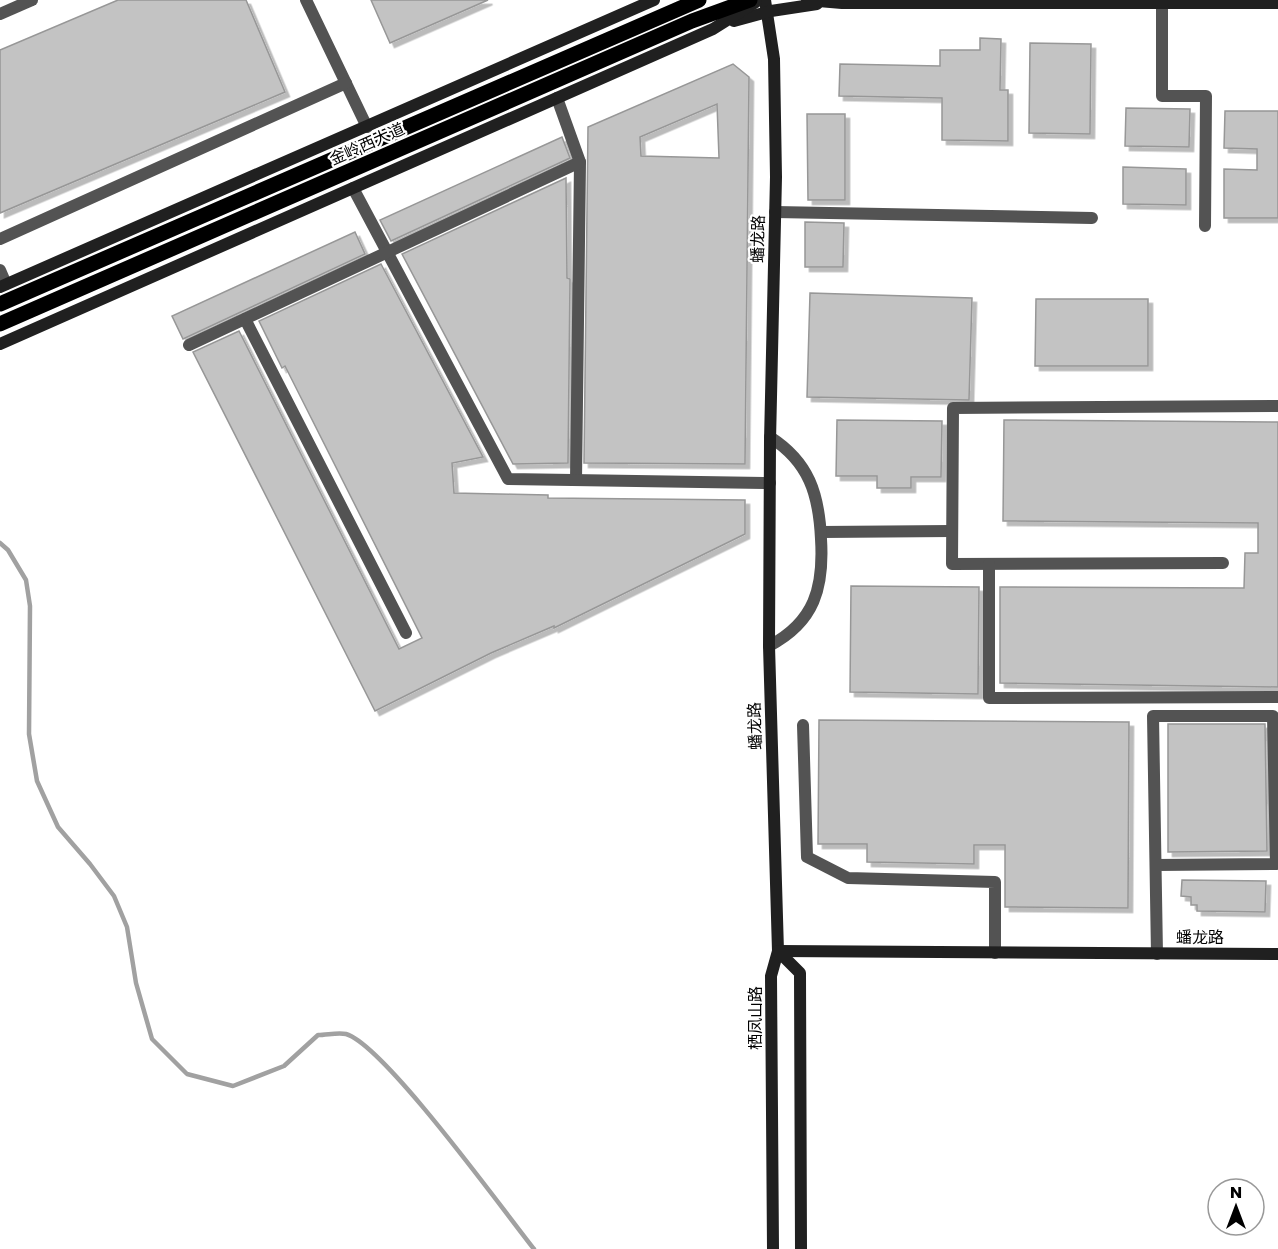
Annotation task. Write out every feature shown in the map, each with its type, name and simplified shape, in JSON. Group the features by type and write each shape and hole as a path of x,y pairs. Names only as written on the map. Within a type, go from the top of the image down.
{"main road":[{"name":"金岭西大道","path":"0,304 699,0"},
{"name":"金岭西大道","path":"0,324 682,26 750,0"}],"street":[{"path":"0,14 32,0"},
{"path":"306,0 367,127"},
{"path":"0,270 3,285 654,0"},
{"path":"713,29 759,0"},
{"path":"807,0 842,3"},
{"path":"0,344 766,6 842,3 1278,3"},
{"path":"1162,3 1162,96 1206,96 1205,226"},
{"name":"蟠龙路","path":"766,6 774,59 775,212 770,437 769,646 778,951 1278,954"},
{"path":"0,239 346,83"},
{"path":"557,98 580,162 576,480"},
{"path":"189,345 580,162"},
{"path":"353,188 508,478 770,483"},
{"path":"775,212 1092,218"},
{"path":"245,319 406,633"},
{"path":"1223,563 952,564 953,408 1278,406"},
{"path":"769,646 795,629 813,604 823,567 819,504 810,479 793,455 770,437"},
{"path":"821,532 952,531"},
{"path":"989,564 989,698 1278,697"},
{"path":"1156,866 1276,864 1273,716 1153,716 1157,954"},
{"path":"803,725 807,857 848,878 995,882 995,952"},
{"path":"778,951 800,973 801,1249"},
{"name":"栖凤山路","path":"773,1249 771,975 778,951"}],"building":[{"path":"118,0 246,0 285,92 0,213 0,50"},
{"path":"371,0 488,0 390,43"},
{"path":"980,38 1001,39 1000,90 1008,90 1008,141 942,140 942,98 839,96 840,64 940,66 940,50 980,50"},
{"path":"1030,43 1091,44 1090,134 1029,133"},
{"path":"733,64 749,77 745,464 584,463 588,127","holes":["717,104 719,158 641,156 640,137"]},
{"path":"1126,108 1190,109 1189,147 1125,146"},
{"path":"1225,111 1278,111 1278,218 1224,218 1224,169 1257,170 1257,149 1224,148"},
{"path":"807,114 845,114 845,200 808,200"},
{"path":"562,137 570,158 391,241 380,220"},
{"path":"1123,167 1186,169 1186,205 1123,204"},
{"path":"566,178 567,278 570,279 568,463 513,464 402,254"},
{"path":"805,222 844,223 843,267 805,267"},
{"path":"355,232 365,254 183,339 172,316"},
{"path":"381,264 483,457 452,463 454,493 548,495 548,498 745,500 745,534 554,628 554,626 491,653 375,711 193,352 239,331 399,649 422,638 285,366 282,368 259,321"},
{"path":"810,293 972,298 969,400 807,397"},
{"path":"1036,299 1148,299 1148,366 1035,366"},
{"path":"837,420 942,421 941,477 911,477 911,488 877,488 877,476 836,476"},
{"path":"1004,420 1278,422 1278,687 1000,683 1000,587 1244,588 1245,553 1258,553 1258,523 1003,521"},
{"path":"851,586 979,587 978,694 850,692"},
{"path":"819,720 1129,722 1128,908 1005,907 1005,845 974,845 974,864 867,862 867,844 818,844"},
{"path":"1168,724 1265,724 1267,851 1168,852"},
{"path":"1182,880 1266,881 1265,912 1197,911 1197,905 1191,905 1191,897 1181,896"}],"waterway":[{"path":"0,543 8,550 26,580 30,606 29,734 37,781 58,827 114,896 127,927 136,983 152,1039 187,1074 233,1086 284,1066 318,1035 346,1034 364,1045 414,1097 534,1249"}]}
